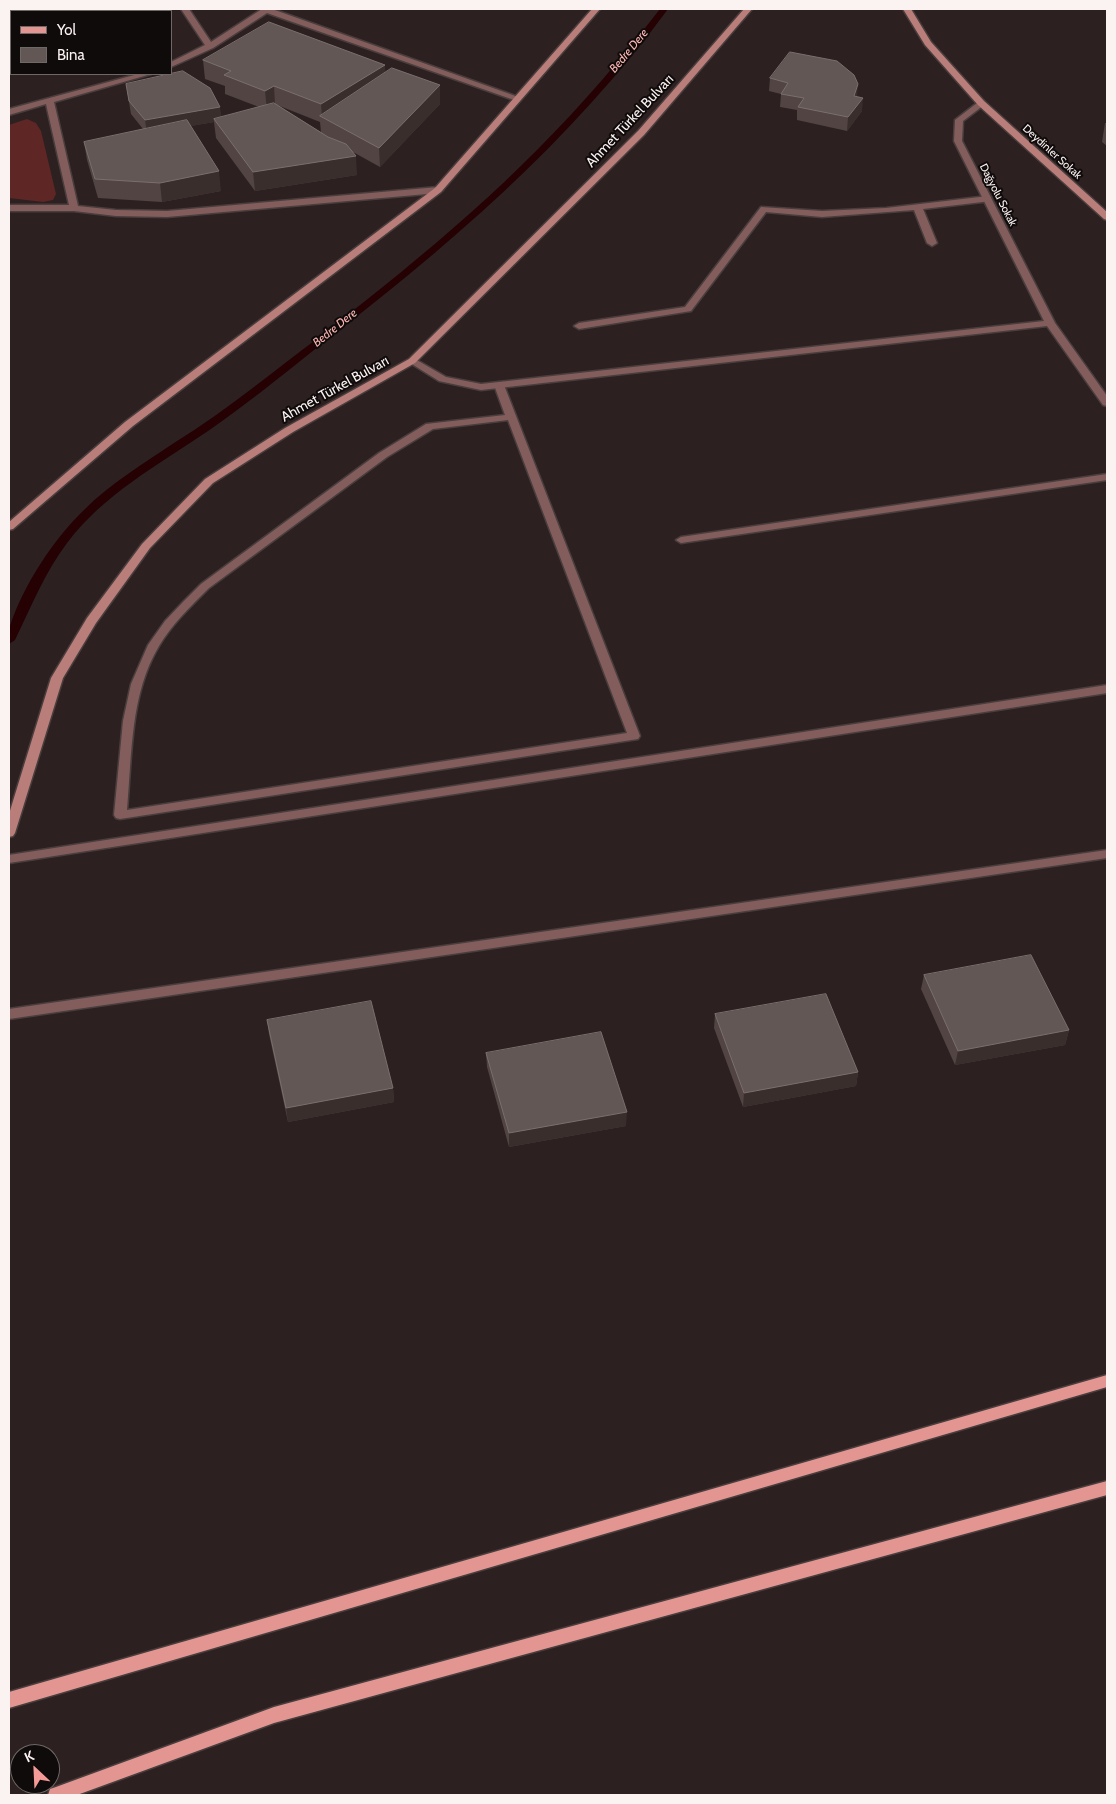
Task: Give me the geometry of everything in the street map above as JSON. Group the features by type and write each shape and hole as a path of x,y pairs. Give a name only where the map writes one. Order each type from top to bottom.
{"main road":[{"path":"9,527 129,424 438,190 596,9"},
{"name":"Ahmet Türkel Bulvarı","path":"9,833 57,678 91,621 146,546 209,481 289,430 412,361 641,133 748,9"},
{"path":"907,9 928,43 981,103"},
{"name":"Deydinler Sokak","path":"981,103 1107,217"},
{"path":"9,1700 1107,1381"},
{"path":"56,1795 274,1715 1107,1488"}],"street":[{"path":"185,9 210,46"},
{"path":"172,65 210,46 267,10 517,98"},
{"path":"9,112 144,75"},
{"path":"50,102 74,208"},
{"name":"Dağyolu Sokak","path":"981,103 959,120 958,141 1050,323 1107,403"},
{"path":"9,208 74,208 167,214 438,190"},
{"path":"578,326 688,309 764,209 822,214 886,211 988,199"},
{"path":"917,207 932,243"},
{"path":"412,361 443,380 481,387 1050,323"},
{"path":"499,385 634,736 120,814 133,696 143,666 159,638 179,611 212,580 383,455 430,426 511,417"},
{"path":"681,540 1107,478"},
{"path":"9,859 1107,689"},
{"path":"9,1014 1107,854"}],"shaded area":[{"path":"27,119 36,123 41,131 56,194 53,200 43,202 9,198 9,125"}],"building":[{"path":"269,22 385,65 321,104 274,86 265,91 224,75 231,71 203,60"},
{"path":"790,52 837,61 854,75 858,84 854,96 863,98 848,117 798,107 804,98 781,94 788,83 770,78"},
{"path":"392,68 440,85 379,148 320,116"},
{"path":"183,71 210,88 220,107 145,120 129,101 126,84"},
{"path":"274,103 328,137 346,144 356,156 253,172 214,119"},
{"path":"187,120 219,171 160,183 95,179 84,142"},
{"path":"1031,955 1069,1030 958,1051 924,975"},
{"path":"826,994 858,1072 744,1093 715,1014"},
{"path":"371,1001 393,1088 286,1108 267,1020"},
{"path":"601,1032 627,1112 509,1133 486,1053"}],"waterway":[{"name":"Bedre Dere","path":"9,640 34,588 55,551 89,511 132,477 260,388 467,221 524,169 579,112 664,9"}]}
